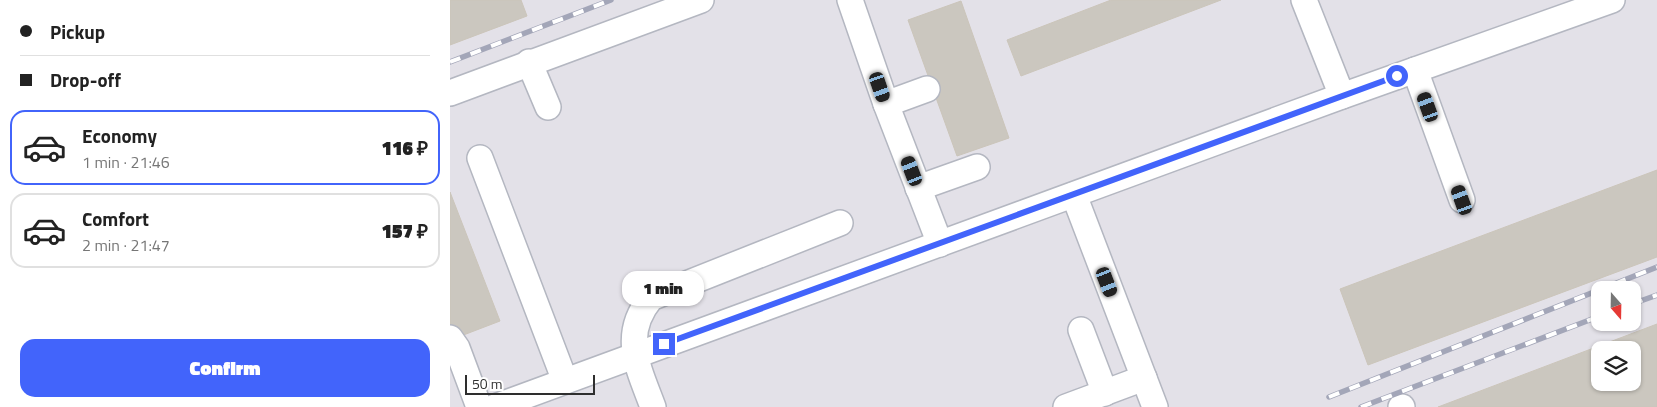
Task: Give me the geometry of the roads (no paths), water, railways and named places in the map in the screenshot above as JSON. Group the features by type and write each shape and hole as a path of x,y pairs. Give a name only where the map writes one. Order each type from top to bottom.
{"lane":[{"path":"450,93 529,62 701,0"},
{"path":"850,0 886,104 940,244"},
{"path":"495,407 1342,96 1612,0"},
{"path":"1307,1 1342,96"},
{"path":"529,62 548,107"},
{"path":"1414,70 1462,200"},
{"path":"886,104 927,89"},
{"path":"480,158 565,381"},
{"path":"918,188 977,167"},
{"path":"1074,196 1155,407"},
{"path":"653,407 634,356 637,327 643,307 651,298 840,223"},
{"path":"1081,330 1105,393"},
{"path":"450,338 457,348 479,407"},
{"path":"1066,407 1144,378"}],"railway":[{"path":"450,62 611,0"},
{"path":"1329,397 1657,267"},
{"path":"1641,301 1657,295"},
{"path":"1361,407 1591,319"}]}
